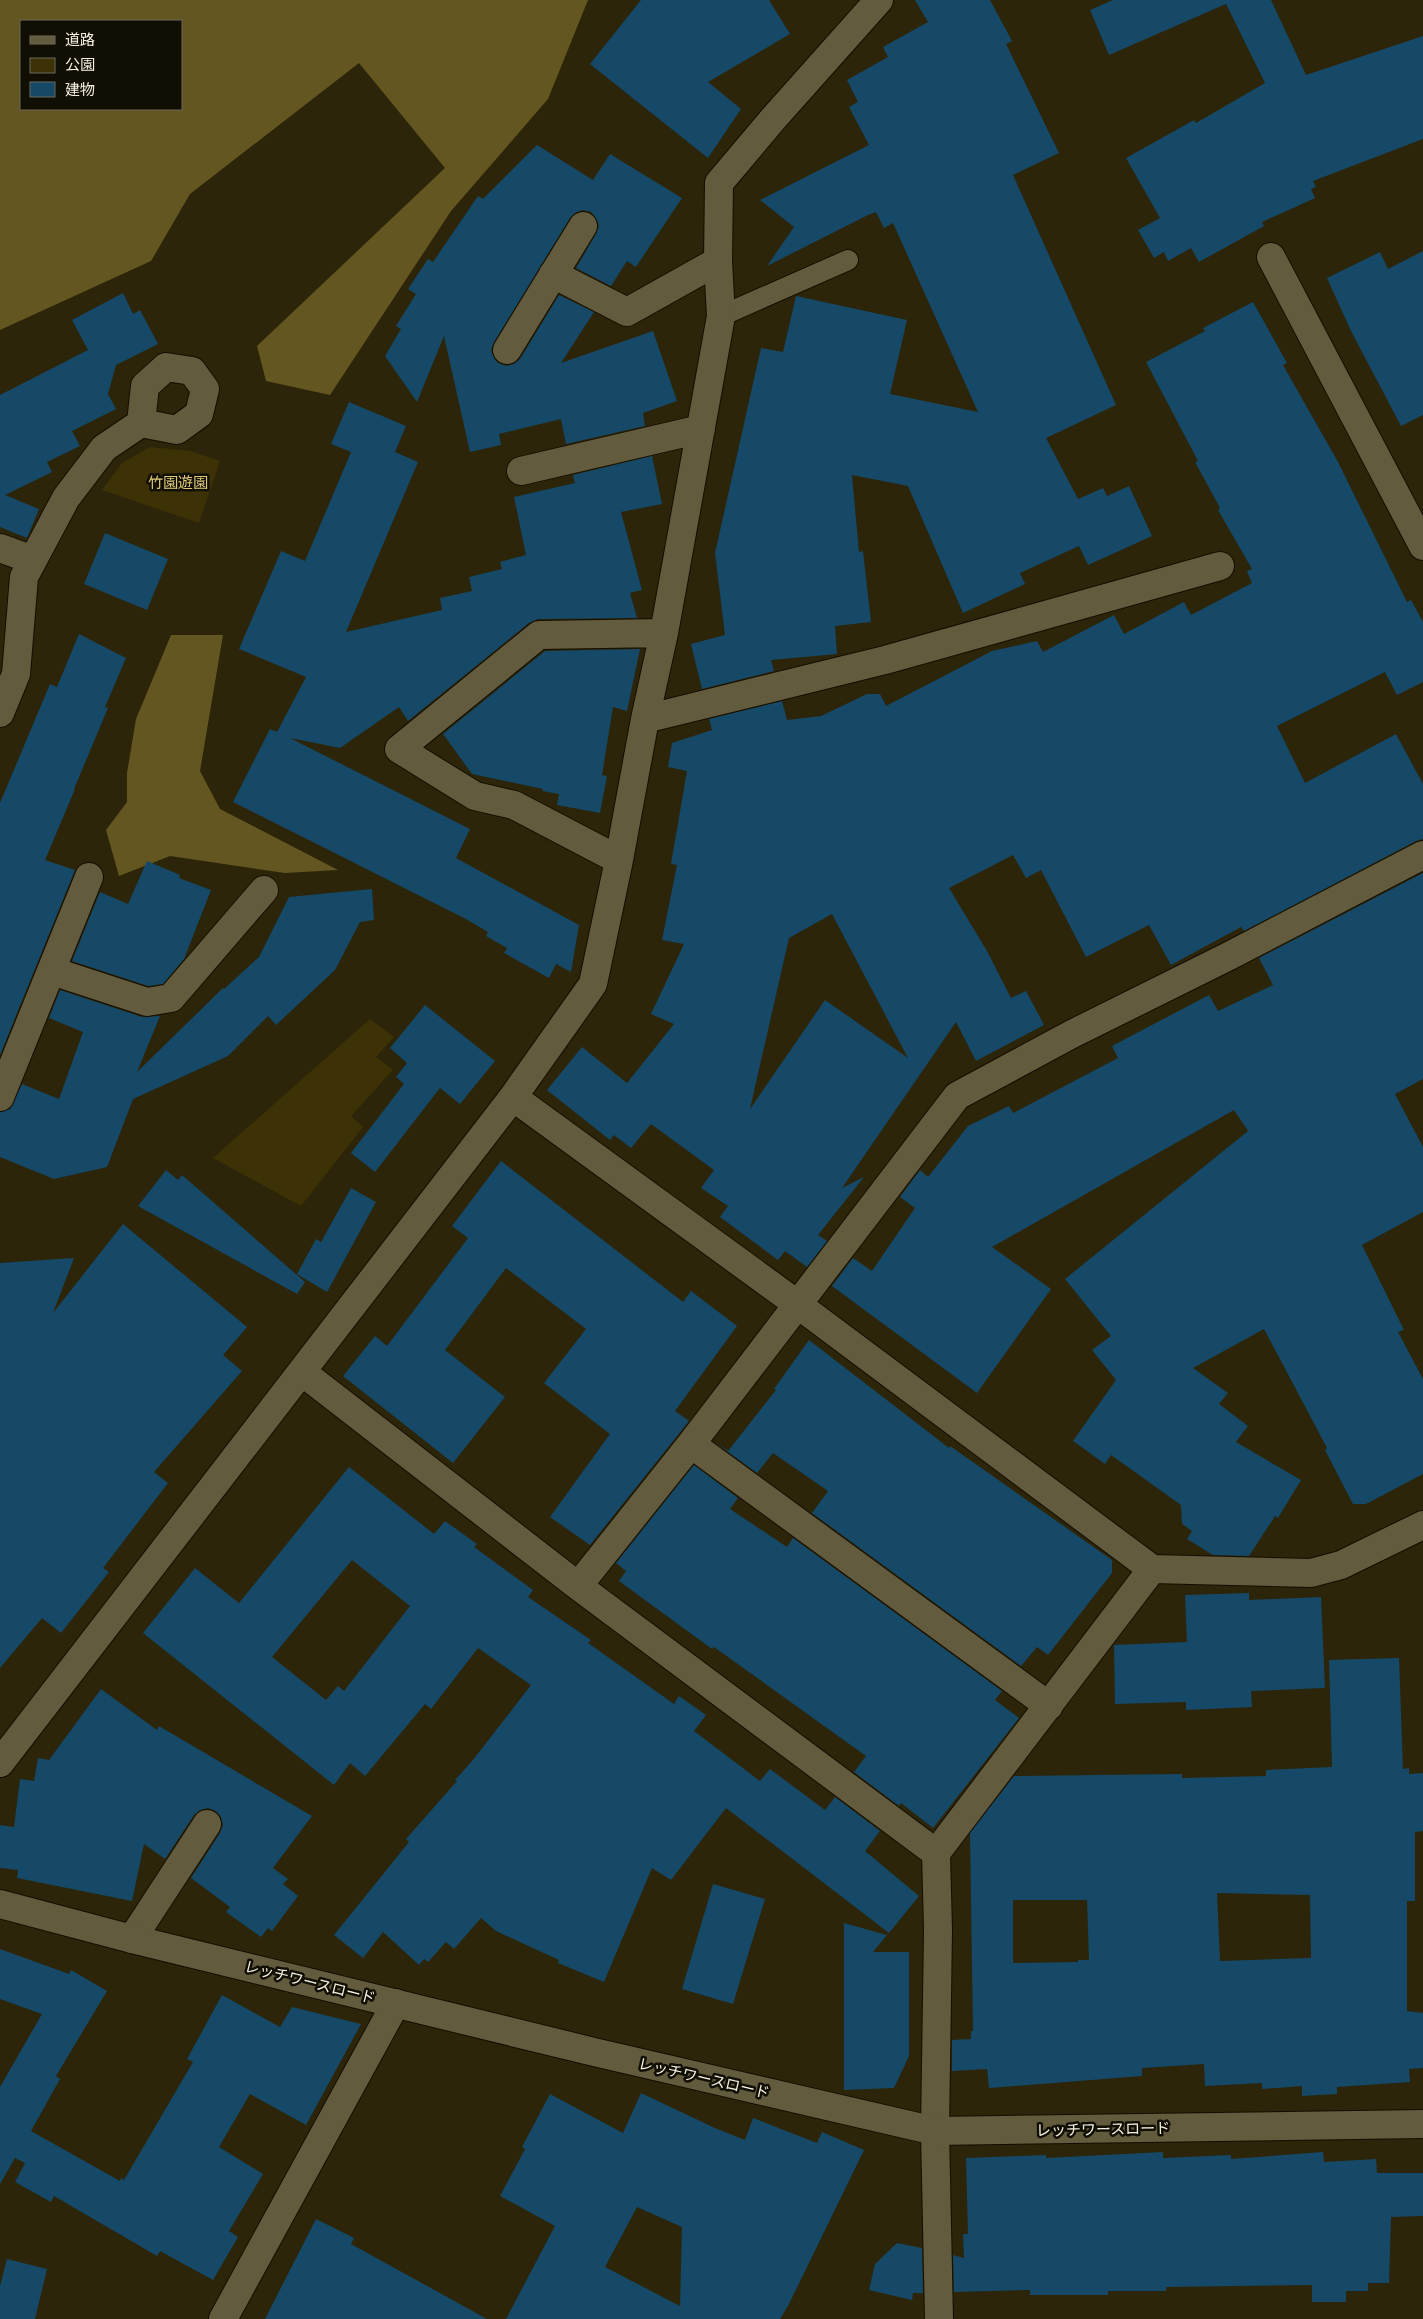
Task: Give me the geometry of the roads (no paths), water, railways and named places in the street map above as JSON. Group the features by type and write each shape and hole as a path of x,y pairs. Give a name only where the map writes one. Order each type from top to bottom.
{"street":[{"path":"0,1764 513,1097 593,984 619,860 645,719 664,633 721,316 718,261 718,183 879,0"},
{"path":"507,350 583,226"},
{"path":"1271,257 1423,546"},
{"path":"554,274 627,312 718,261"},
{"path":"0,713 16,674 24,577 66,498 104,448 141,423"},
{"path":"521,471 701,429"},
{"path":"0,548 33,560"},
{"path":"645,719 885,660 1220,566"},
{"path":"619,860 514,805 475,796 399,749 539,636 664,633"},
{"path":"578,1586 692,1444 957,1096 1072,1034 1229,956 1423,855"},
{"path":"0,1097 89,878"},
{"path":"52,971 147,1002 171,998 264,890"},
{"path":"513,1097 798,1304 1152,1569 1311,1573 1341,1565 1423,1524"},
{"path":"302,1372 578,1586 936,1853"},
{"path":"692,1444 1049,1706"},
{"path":"939,2319 934,2131 938,1930 936,1853 1152,1569"},
{"path":"132,1939 208,1824"},
{"name":"レッチワースロード","path":"0,1904 132,1939 594,2052 934,2131 1423,2124"},
{"path":"223,2319 396,2003"}],"lane":[{"path":"721,316 848,260"}],"park label":[{"name":"竹園遊園","path":"178,482"}]}
